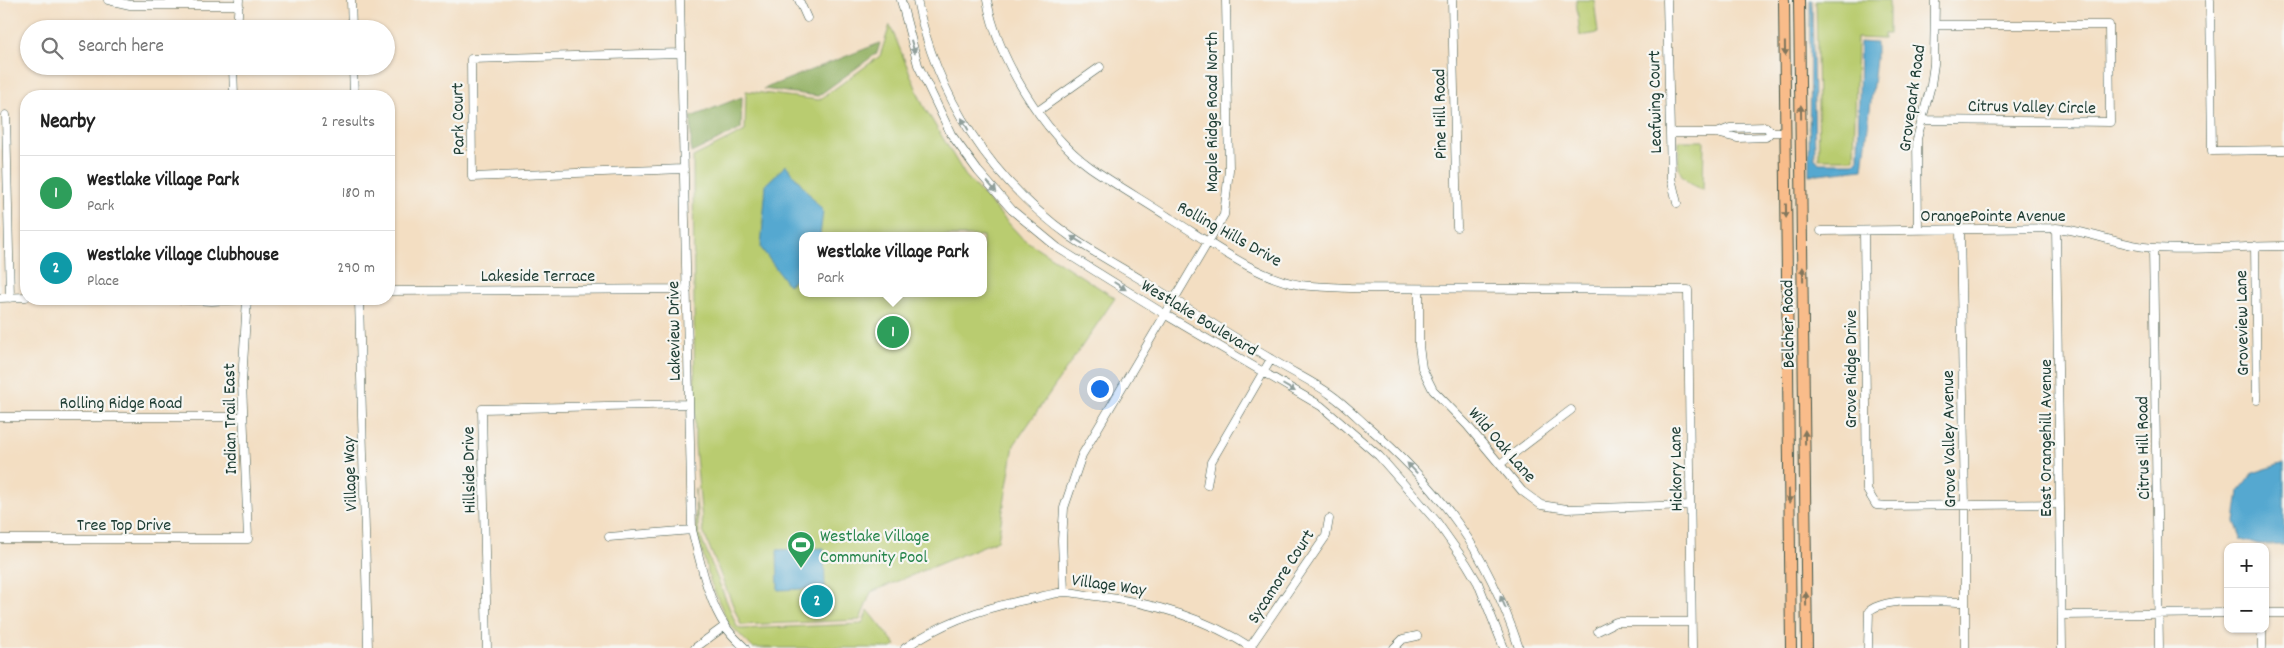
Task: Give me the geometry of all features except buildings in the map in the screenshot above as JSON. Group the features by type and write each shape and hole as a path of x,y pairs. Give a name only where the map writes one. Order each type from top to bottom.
{"main road":[{"name":"Belcher Road","path":"1784,0 1791,648"},
{"name":"Belcher Road","path":"1799,0 1807,648"},
{"path":"1786,132 1801,131"}],"street":[{"path":"108,0 130,5 239,3 238,20"},
{"path":"351,0 352,20"},
{"name":"Lakeview Drive","path":"680,0 692,530 707,585 725,626 744,648"},
{"path":"799,0 807,18"},
{"name":"Westlake Boulevard","path":"901,0 918,65 951,134 978,171 1012,210 1058,248 1166,315 1321,406 1379,456 1437,522 1478,583 1504,648"},
{"name":"Westlake Boulevard","path":"917,0 932,58 967,129 991,162 1021,195 1070,236 1330,394 1385,440 1451,511 1494,582 1504,605 1518,648"},
{"name":"Rolling Hills Drive","path":"987,0 997,38 1009,64 1038,111 1066,144 1089,166 1210,242 1264,273 1300,285 1350,288 1688,290"},
{"name":"Maple Ridge Road North","path":"1064,592 1062,540 1064,508 1072,479 1082,456 1103,418 1210,242 1224,215 1229,170 1226,0"},
{"name":"Pine Hill Road","path":"1452,0 1457,227"},
{"name":"Leafwing Court","path":"1667,0 1671,178 1677,203"},
{"name":"Grovepark Road","path":"1918,230 1917,139 1923,120 1934,64 1935,0"},
{"path":"2210,0 2212,151 2284,150"},
{"name":"Citrus Valley Circle","path":"1923,120 2110,122 2109,25 1935,25"},
{"name":"Park Court","path":"680,53 470,59 472,177 684,170"},
{"path":"1038,111 1100,67"},
{"path":"233,75 234,90"},
{"path":"353,75 354,90"},
{"path":"6,115 10,298"},
{"path":"1717,133 1724,129 1766,127 1771,132 1786,132"},
{"path":"1738,128 1738,138"},
{"path":"1670,133 1717,133 1738,138 1766,137 1771,132"},
{"name":"OrangePointe Avenue","path":"1821,231 2056,228 2076,230 2153,248 2284,246"},
{"name":"East Orangehill Avenue","path":"2056,228 2062,648"},
{"name":"Grove Valley Avenue","path":"1960,230 1965,505 1965,648"},
{"name":"Grove Ridge Drive","path":"1864,231 1867,490 1876,505 1965,505"},
{"name":"Groveview Lane","path":"2255,246 2257,400"},
{"name":"Citrus Hill Road","path":"2153,248 2159,648"},
{"name":"Lakeside Terrace","path":"395,290 687,289"},
{"name":"Wild Oak Lane","path":"1418,289 1419,346 1422,368 1433,390 1522,491 1540,505 1567,509 1690,505"},
{"name":"Hickory Lane","path":"1688,290 1692,648"},
{"path":"0,298 20,297"},
{"name":"Indian Trail East","path":"246,305 242,417 248,539"},
{"name":"Village Way","path":"359,305 368,648"},
{"path":"1207,485 1211,462 1271,359"},
{"name":"Hillside Drive","path":"487,648 482,409 689,404"},
{"path":"1500,464 1571,410"},
{"name":"Rolling Ridge Road","path":"0,417 242,417"},
{"path":"1965,505 2060,504"},
{"name":"Sycamore Court","path":"1251,648 1326,536 1329,519"},
{"path":"608,537 692,530"},
{"name":"Tree Top Drive","path":"0,539 248,539"},
{"name":"Village Way","path":"905,648 945,625 978,612 1004,603 1064,592 1140,602 1168,609 1214,628 1251,648"},
{"path":"1868,648 1869,611 1876,606 1895,602 1964,602"},
{"path":"2269,613 2284,613"},
{"path":"2062,615 2224,614"},
{"path":"1598,631 1616,622 1691,622"},
{"path":"695,648 725,626"},
{"path":"2262,633 2262,648"},
{"path":"1394,648 1403,639 1417,636"}],"green space":[{"path":"1576,0 1594,0 1598,33 1580,36"},
{"path":"1816,0 1889,0 1889,34 1884,34 1884,39 1857,38 1854,159 1819,159"},
{"path":"890,25 923,105 965,175 1022,238 1115,298 1014,445 998,540 871,592 860,620 741,625 703,531 695,445 693,157 745,131 746,91 819,100 880,56"},
{"path":"880,43 877,53 818,96 763,89"},
{"path":"742,97 741,129 691,153 691,117"},
{"path":"1679,141 1704,141 1703,190 1687,181 1680,172 1678,159"},
{"path":"695,489 699,533 737,627 741,629 860,624 863,622 868,610 896,645 892,648 753,648 728,623 711,583 696,530"}],"water":[{"path":"1810,0 1812,0 1815,158 1819,163 1854,163 1858,159 1860,42 1876,43 1876,59 1863,169 1809,175"},
{"path":"786,165 823,211 820,232 799,232 799,277 788,285 761,248 766,184"},
{"path":"2284,463 2284,545 2252,543 2242,540 2235,522 2239,491 2253,473"},
{"name":"Westlake Village Community Pool","path":"824,548 825,588 778,590 777,550"}],"place":[{"name":"Westlake Village Park","path":"893,332"},
{"name":"Westlake Village Community Pool","path":"801,569"},
{"name":"Westlake Village Clubhouse","path":"817,601"}]}
